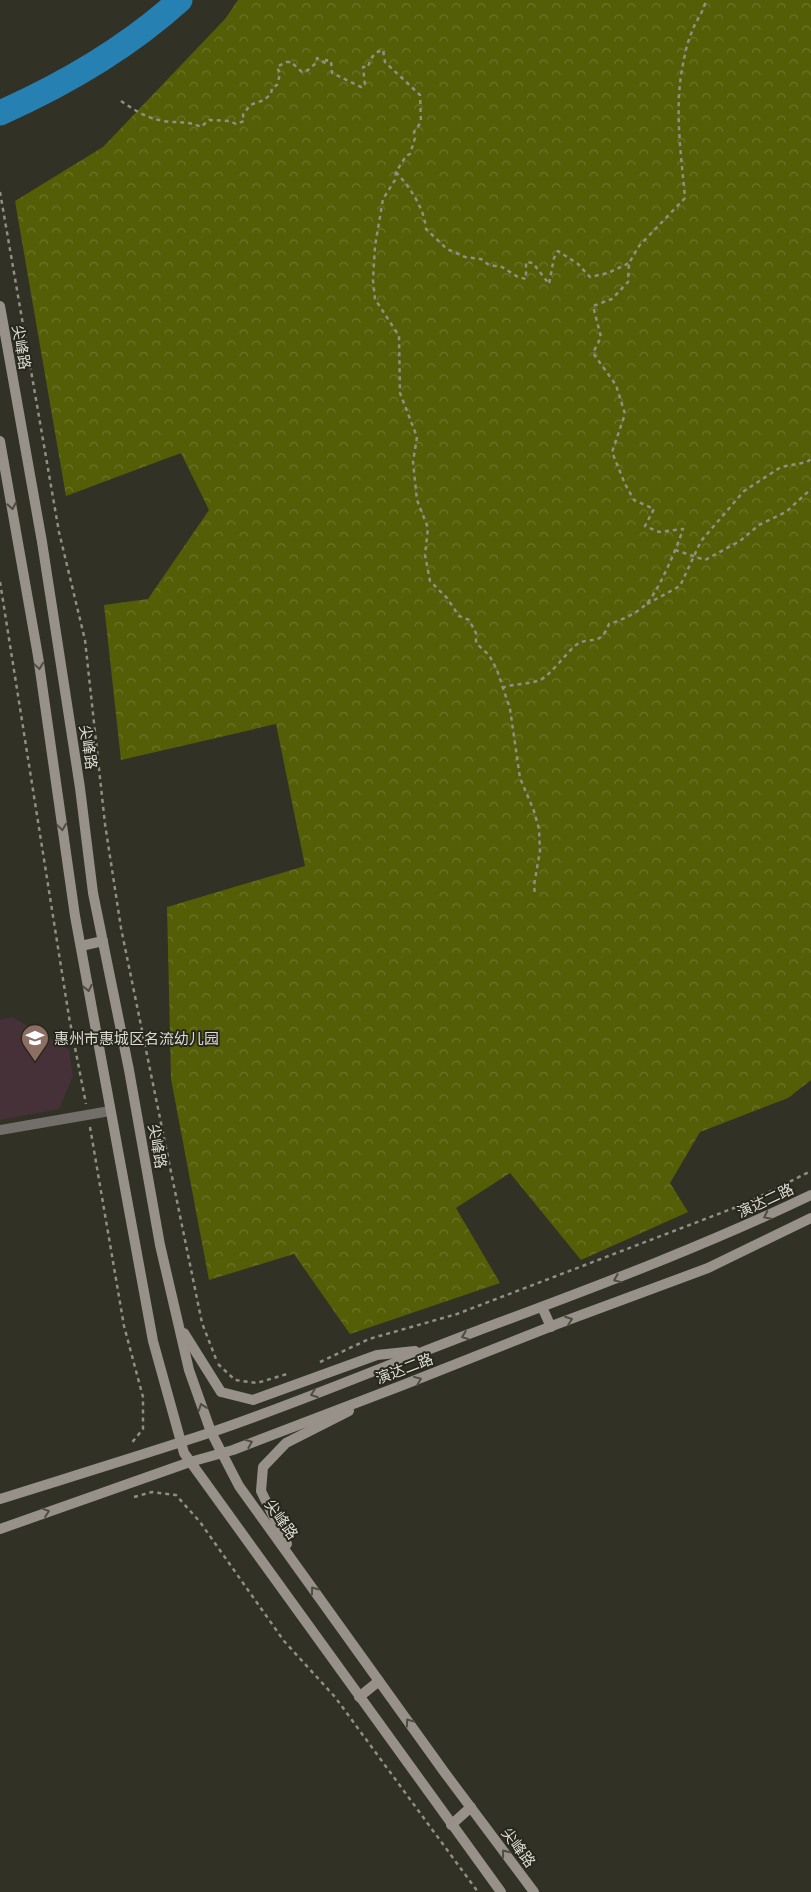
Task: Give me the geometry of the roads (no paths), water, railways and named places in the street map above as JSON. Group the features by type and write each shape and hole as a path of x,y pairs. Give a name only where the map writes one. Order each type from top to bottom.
{"main road":[{"name":"尖峰路","path":"0,306 42,542 80,788 93,894 129,1070 160,1245 189,1370 211,1432 239,1486 471,1808 534,1892"},
{"path":"0,441 38,656 81,946 110,1112 153,1341 184,1453 501,1892"},
{"path":"81,946 103,941"},
{"path":"806,1197 811,1217"},
{"name":"演达二路","path":"0,1499 211,1432 594,1288 759,1220 806,1197"},
{"name":"演达二路","path":"0,1529 190,1462 222,1453 708,1268 811,1217"},
{"path":"542,1307 551,1327"},
{"path":"177,1320 194,1352 221,1392 253,1400 376,1356 431,1349"},
{"path":"301,1572 261,1491 263,1467 286,1443 393,1389"},
{"path":"359,1697 379,1681"},
{"path":"451,1825 471,1808"}],"street":[{"path":"0,1130 110,1112"}],"waterway":[{"path":"0,113 48,90 94,64 139,34 180,0"}],"place":[{"name":"惠州市惠城区名流幼儿园","path":"35,1062"}]}
